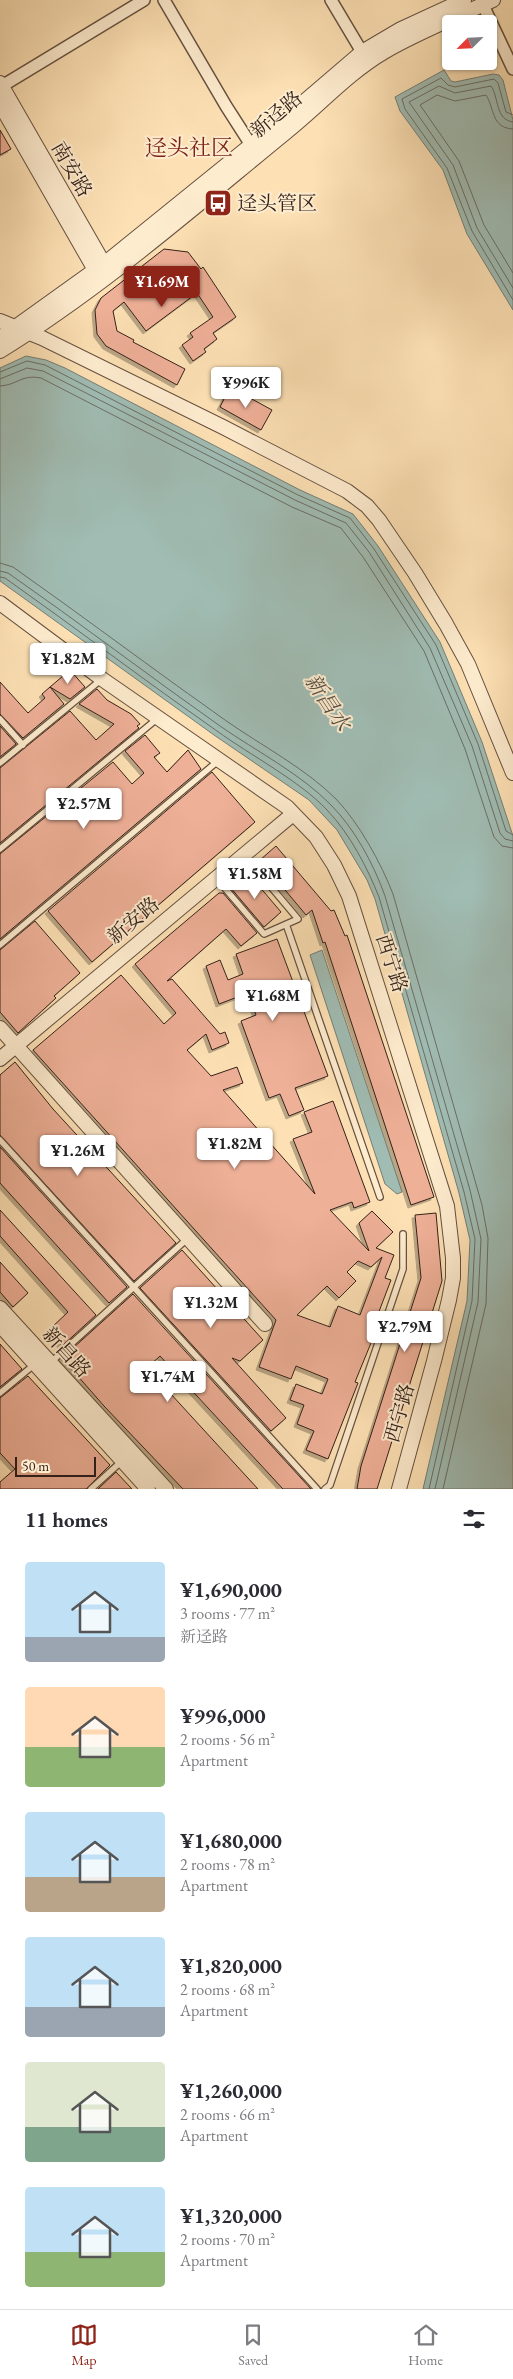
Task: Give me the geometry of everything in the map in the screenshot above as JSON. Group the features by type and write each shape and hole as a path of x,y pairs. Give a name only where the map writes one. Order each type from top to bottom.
{"street":[{"path":"1,84 144,0"},
{"path":"164,0 251,145"},
{"path":"331,0 362,52"},
{"name":"新迳路","path":"0,351 29,333 362,52 401,29 464,0"},
{"path":"488,2 513,69"},
{"name":"新迳路","path":"0,338 102,272 300,122 369,62 392,48 488,2"},
{"name":"南安路","path":"1,84 102,272"},
{"name":"南安路","path":"0,104 102,272"},
{"path":"0,321 29,333 348,490 378,520 415,573 446,624 468,664 513,773"},
{"name":"西宁路","path":"0,603 102,679 293,814 316,837 349,896 397,1043 451,1223 453,1278 449,1300 399,1489"},
{"name":"新安路","path":"0,1059 293,814"},
{"path":"0,1028 265,1324"},
{"name":"新昌路","path":"0,1308 166,1489"},
{"name":"新昌路","path":"0,1325 148,1489"}],"lane":[{"path":"0,764 102,679"},
{"path":"0,849 158,718"},
{"path":"0,719 23,745"},
{"path":"0,945 219,760"},
{"path":"216,877 264,934 298,919 244,855"},
{"path":"286,924 380,1198"},
{"path":"0,1140 317,1489"},
{"path":"325,1489 330,1485 402,1269 404,1234"},
{"path":"50,1363 188,1238"},
{"path":"0,1393 35,1364"},
{"path":"91,1489 122,1461"}],"water":[{"path":"444,70 451,81 455,82 493,74 499,75 503,80 513,120 513,310 467,234 443,170 400,111 395,97"},
{"name":"新昌水","path":"26,356 46,360 65,368 300,490 353,514 378,546 440,642 482,742 513,836 513,1489 423,1489 467,1301 470,1240 459,1193 375,899 367,880 337,830 309,800 214,735 0,581 0,368"},
{"path":"322,950 402,1192 397,1194 385,1184 310,955"}],"building":[{"path":"0,130 11,149 0,155"},
{"path":"164,249 188,252 201,269 203,267 236,317 213,333 217,339 204,349 206,352 193,361 182,345 193,337 190,333 213,317 197,293 146,331 124,302 113,311 117,331 134,340 133,342 185,369 177,385 106,346 97,334 95,310 101,298"},
{"path":"230,387 272,410 261,430 220,407"},
{"path":"70,670 85,687 70,699 50,687"},
{"path":"0,682 28,713 45,698 42,694 50,687 64,704 23,738 0,714"},
{"path":"97,689 107,700 131,714 140,724 137,726 139,728 0,843 0,768 70,711 96,740 114,724 79,704"},
{"path":"0,726 16,744 0,757"},
{"path":"145,735 160,753 154,757 167,772 188,750 201,769 0,939 0,854 113,762 132,784 144,773 125,751"},
{"path":"212,772 255,822 92,962 48,911"},
{"path":"276,846 331,911 334,910 345,936 347,935 434,1197 411,1205 325,942 323,943 312,910 306,915 260,860"},
{"path":"247,872 281,912 264,927 230,887"},
{"path":"219,893 223,893 257,933 241,946 226,929 167,981 172,979 220,1034 225,1032 229,1043 212,1050 206,1034 187,1050 211,1076 237,1067 243,1083 223,1090 315,1194 293,1139 312,1132 304,1112 333,1101 370,1202 354,1208 352,1202 330,1210 369,1251 359,1223 372,1211 393,1232 376,1248 394,1255 385,1278 391,1280 375,1322 377,1322 371,1343 355,1382 358,1383 328,1459 306,1450 314,1431 297,1424 304,1405 290,1400 296,1384 322,1394 328,1379 296,1366 291,1379 259,1367 276,1320 33,1050 121,975 164,1024 176,1013 135,964","holes":["382,1257 360,1315 338,1306 330,1327 297,1315 327,1286 339,1298 356,1281 347,1272 358,1261 371,1267"]},
{"path":"35,921 80,973 54,996 56,998 18,1033 0,1012 0,950"},
{"path":"277,939 328,1076 295,1088 304,1110 289,1116 280,1094 269,1098 241,1021 256,1015 248,993 219,1004 206,966 220,960 228,980 243,974 236,954"},
{"path":"15,1062 53,1109 176,1243 134,1281 0,1135 0,1075"},
{"path":"0,1147 127,1287 109,1303 0,1183"},
{"path":"0,1210 96,1315 62,1346 49,1330 68,1312 0,1236"},
{"path":"436,1213 442,1281 377,1489 357,1489 361,1466 421,1278 415,1215"},
{"path":"182,1250 263,1340 240,1361 232,1358 286,1418 271,1431 140,1288"},
{"path":"0,1262 28,1293 13,1307 0,1292"},
{"path":"133,1294 311,1489 283,1489 160,1356 147,1368 258,1489 183,1489 104,1406 62,1358"},
{"path":"0,1344 22,1369 0,1387"},
{"path":"28,1376 110,1465 86,1489 0,1489 0,1482 15,1469 0,1453 0,1398"},
{"path":"116,1472 132,1489 98,1489"}],"place":[{"name":"迳头管区","path":"218,203"}],"district":[{"name":"迳头社区","path":"189,147"}]}
